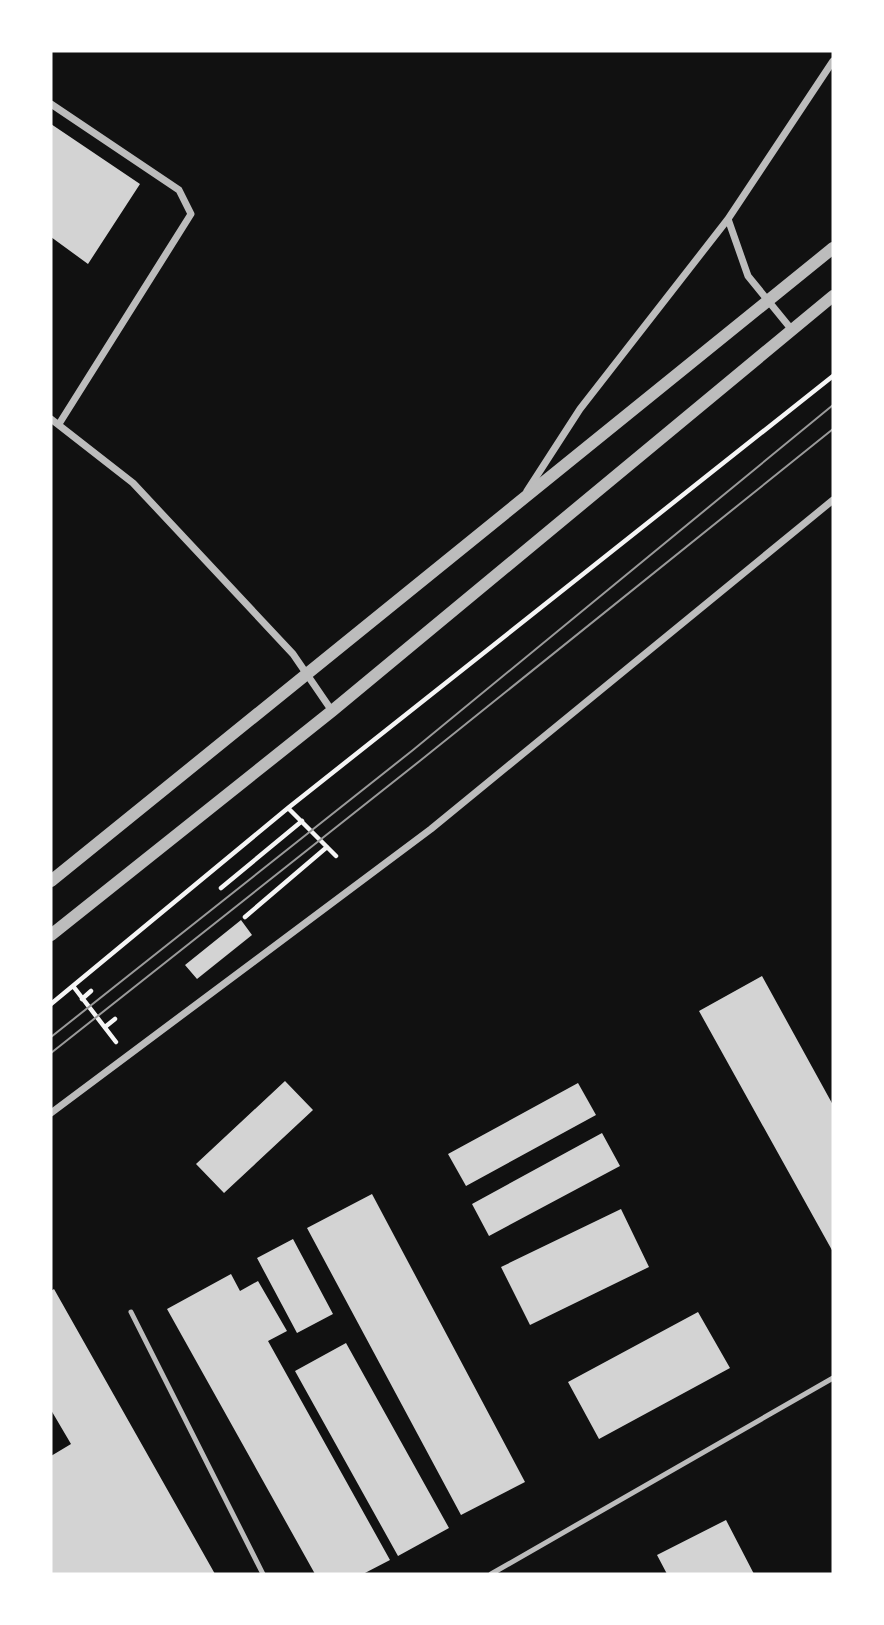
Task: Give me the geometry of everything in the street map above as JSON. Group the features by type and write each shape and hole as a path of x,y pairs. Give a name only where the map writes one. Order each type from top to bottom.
{"street":[{"path":"520,500 580,409 728,219 833,61"},
{"path":"51,104 179,190 191,214 59,424"},
{"path":"728,219 748,275 792,331"},
{"path":"51,881 833,248"},
{"path":"51,935 332,711 833,296"},
{"path":"51,419 133,483 293,654 332,711"},
{"path":"51,1113 431,829 833,500"}],"lane":[{"path":"131,1312 263,1574"},
{"path":"491,1574 833,1378"}],"path":[{"path":"51,1004 288,808 833,376"},
{"path":"288,808 336,856"},
{"path":"221,888 302,821"},
{"path":"245,917 327,847"},
{"path":"73,986 128,1055"},
{"path":"82,999 91,990"},
{"path":"105,1027 116,1019"}],"building":[{"path":"51,124 140,184 88,264 51,237"},
{"path":"241,920 252,935 197,979 185,965"},
{"path":"762,976 833,1105 833,1252 699,1011"},
{"path":"285,1081 313,1110 224,1193 196,1164"},
{"path":"578,1083 596,1115 466,1186 448,1154"},
{"path":"602,1133 620,1166 489,1236 472,1204"},
{"path":"372,1194 525,1482 461,1515 307,1228"},
{"path":"621,1209 649,1267 530,1325 501,1267"},
{"path":"293,1239 333,1314 297,1333 257,1258"},
{"path":"231,1274 240,1291 258,1281 287,1331 268,1341 390,1560 363,1574 315,1574 167,1309"},
{"path":"54,1289 215,1574 51,1574 51,1456 71,1444 51,1410 51,1291"},
{"path":"698,1312 730,1368 599,1439 568,1382"},
{"path":"346,1343 449,1528 398,1556 295,1371"},
{"path":"726,1520 754,1574 667,1574 657,1555"}],"tram line":[{"path":"51,1037 413,750 833,405"},
{"path":"51,1053 833,429"}]}
